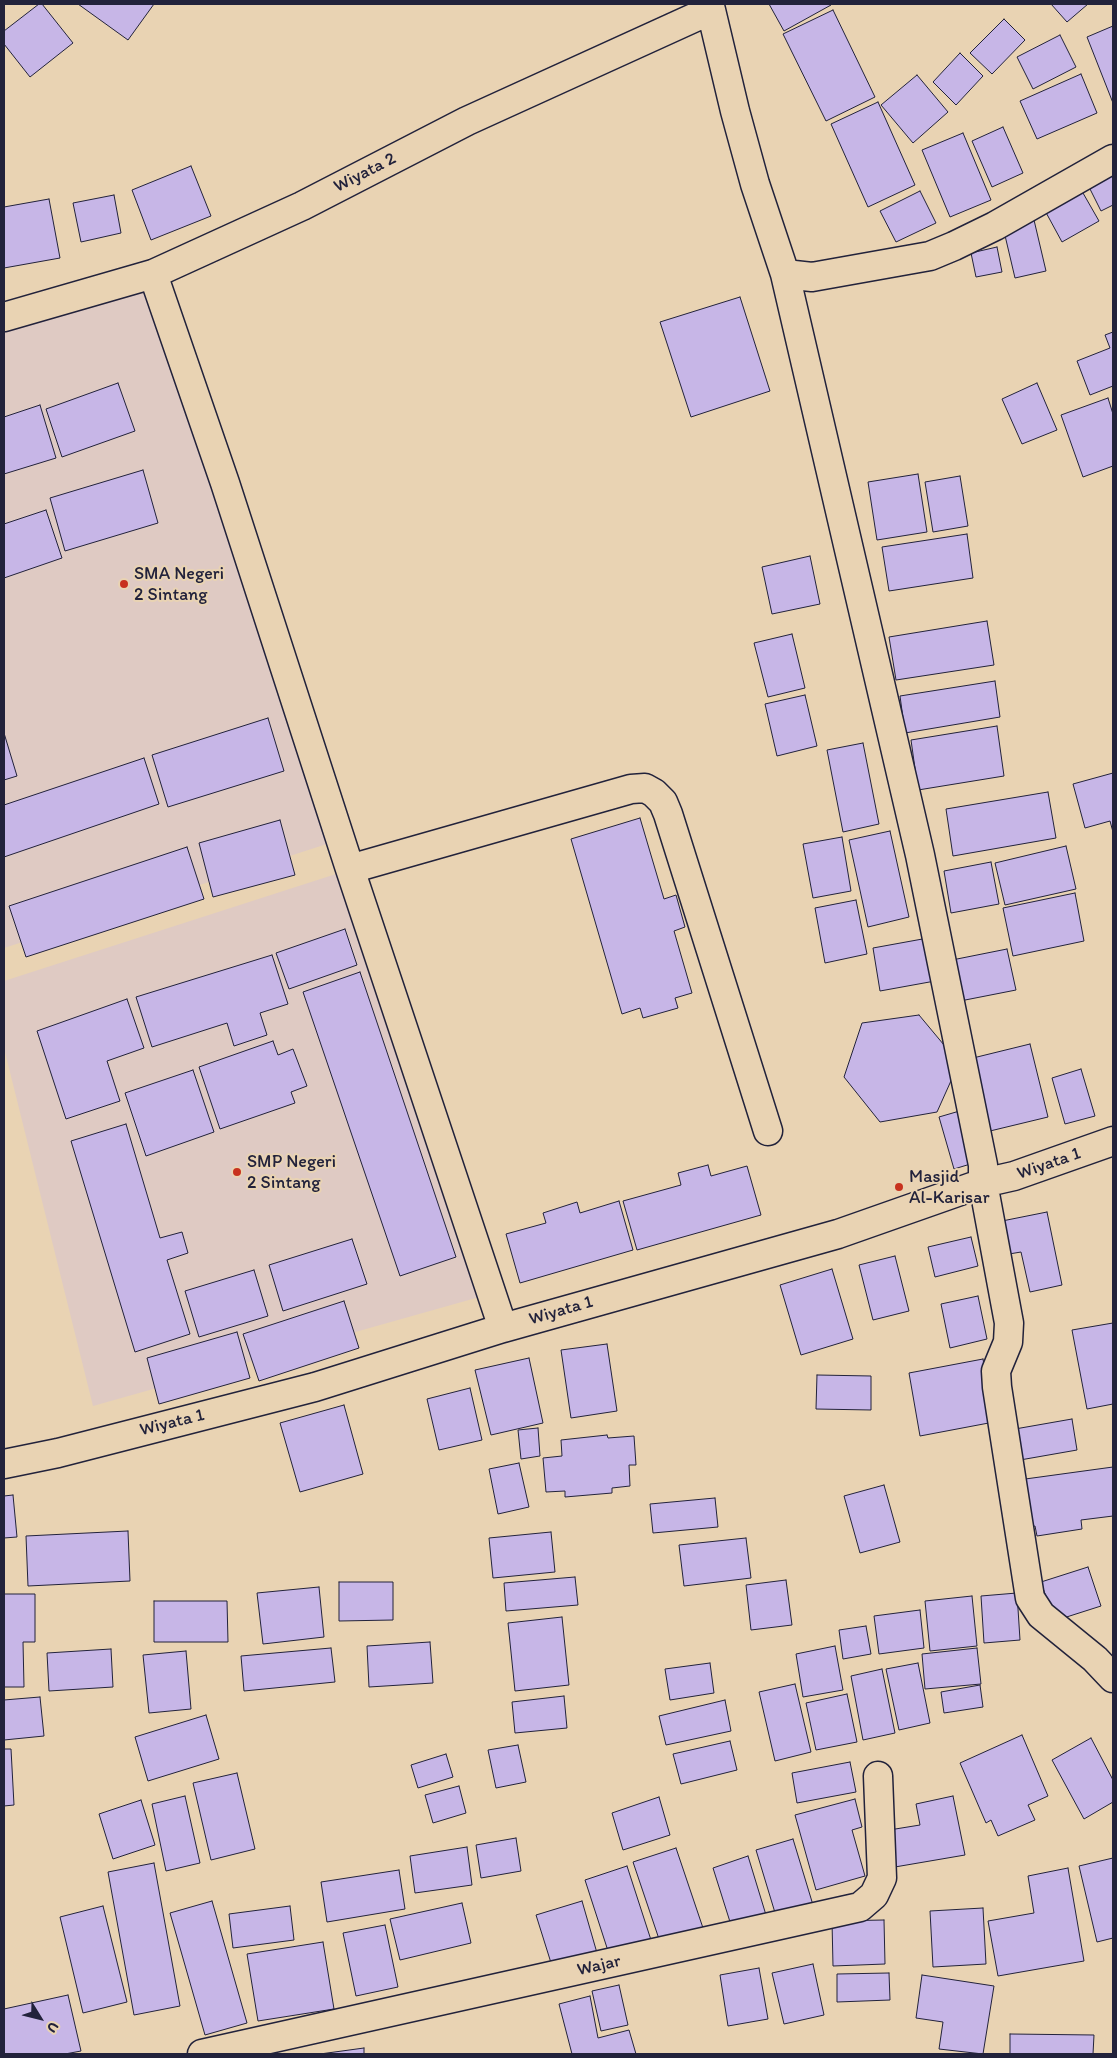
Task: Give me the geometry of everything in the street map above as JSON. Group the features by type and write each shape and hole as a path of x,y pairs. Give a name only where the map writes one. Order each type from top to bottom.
{"street":[{"name":"Wiyata 2","path":"4,317 154,274 302,206 467,121 710,7"},
{"path":"710,7 755,184 785,274 920,855 983,1165 983,1183 1009,1323 1008,1342 996,1371 997,1387 1030,1598 1041,1615 1095,1659 1113,1678"},
{"path":"785,274 812,277 930,256 995,226 1113,159"},
{"path":"154,274 503,1328"},
{"path":"350,869 631,789 645,788 654,793 662,802 668,814 768,1131"},
{"name":"Wiyata 1","path":"4,1464 315,1387 503,1328 838,1234 983,1183 1014,1176 1113,1141"},
{"name":"Wajar","path":"202,2054 860,1907 874,1895 882,1878 878,1776"}],"shaded area":[{"name":"SMA Negeri 2 Sintang","path":"147,286 330,843 4,948 4,326"},
{"name":"SMP Negeri 2 Sintang","path":"336,874 483,1296 93,1406 4,1048 4,981"}],"building":[{"path":"39,4 42,4 73,43 30,77 4,44 4,31"},
{"path":"78,4 154,4 128,40"},
{"path":"769,4 830,4 831,5 784,31"},
{"path":"1051,4 1088,4 1067,22"},
{"path":"833,10 875,97 826,121 783,34"},
{"path":"1004,19 1025,40 992,74 970,53"},
{"path":"1113,26 1113,103 1087,37"},
{"path":"1060,35 1076,67 1033,89 1017,57"},
{"path":"960,53 983,76 956,105 933,82"},
{"path":"1081,74 1097,113 1037,139 1020,101"},
{"path":"917,75 948,112 913,143 881,105"},
{"path":"878,102 915,185 868,207 831,124"},
{"path":"1003,127 1023,173 992,187 972,141"},
{"path":"963,133 991,200 950,217 922,150"},
{"path":"191,166 211,216 151,240 132,190"},
{"path":"1113,168 1113,205 1101,211 1086,181"},
{"path":"1079,186 1099,221 1062,242 1043,207"},
{"path":"920,191 936,223 896,242 880,211"},
{"path":"114,195 121,233 81,242 73,203"},
{"path":"49,199 60,258 4,268 4,207"},
{"path":"1034,220 1046,271 1015,278 1003,227"},
{"path":"997,247 1002,272 976,277 971,253"},
{"path":"740,297 770,391 691,417 660,322"},
{"path":"1113,332 1113,386 1090,395 1077,361 1110,348 1105,335"},
{"path":"118,383 135,431 62,457 46,409"},
{"path":"1037,383 1057,430 1022,444 1002,399"},
{"path":"1108,398 1113,414 1113,466 1083,477 1061,415"},
{"path":"40,405 56,458 4,474 4,417"},
{"path":"143,470 158,523 65,551 50,498"},
{"path":"918,474 927,532 877,540 868,482"},
{"path":"960,476 968,526 933,532 925,482"},
{"path":"46,510 62,558 4,578 4,524"},
{"path":"967,534 973,578 889,591 882,547"},
{"path":"810,556 820,604 772,614 762,567"},
{"path":"987,621 994,665 896,680 889,637"},
{"path":"792,634 805,688 768,697 754,643"},
{"path":"995,681 1000,717 905,733 900,696"},
{"path":"805,695 817,746 777,756 765,704"},
{"path":"268,718 284,771 168,807 152,755"},
{"path":"997,726 1004,776 918,790 911,740"},
{"path":"4,733 17,776 4,780"},
{"path":"863,743 879,824 843,832 827,750"},
{"path":"144,758 159,804 4,857 4,805"},
{"path":"1113,773 1113,832 1110,821 1085,828 1073,784"},
{"path":"1048,792 1056,838 953,856 946,809"},
{"path":"640,818 664,899 676,895 685,927 674,931 692,993 675,998 678,1008 643,1018 640,1008 622,1014 571,839"},
{"path":"280,820 295,875 213,897 199,843"},
{"path":"890,831 909,917 868,927 849,840"},
{"path":"842,837 851,891 813,898 803,844"},
{"path":"1066,846 1076,889 1005,905 995,863"},
{"path":"187,847 204,899 26,957 9,906"},
{"path":"991,862 999,904 951,913 944,871"},
{"path":"1075,893 1084,941 1013,956 1003,908"},
{"path":"856,900 867,954 825,963 815,908"},
{"path":"345,929 357,965 289,989 276,953"},
{"path":"928,938 935,981 880,991 873,948"},
{"path":"1007,949 1016,990 955,1002 947,961"},
{"path":"272,955 288,1004 260,1013 267,1035 234,1046 227,1023 152,1047 136,997"},
{"path":"360,972 456,1257 400,1276 303,992"},
{"path":"127,999 144,1048 107,1061 120,1101 66,1119 37,1031"},
{"path":"919,1015 959,1063 937,1112 880,1122 844,1077 862,1023"},
{"path":"273,1041 278,1055 293,1049 307,1086 291,1092 295,1103 220,1129 199,1067"},
{"path":"1030,1044 1048,1117 990,1131 973,1058"},
{"path":"1081,1069 1095,1116 1065,1124 1052,1078"},
{"path":"193,1070 214,1132 146,1156 125,1093"},
{"path":"963,1110 977,1162 954,1169 939,1117"},
{"path":"126,1124 160,1238 182,1232 188,1253 167,1260 190,1334 135,1352 71,1141"},
{"path":"708,1165 711,1176 747,1166 761,1215 637,1250 623,1201 681,1185 678,1173"},
{"path":"619,1201 633,1250 520,1283 506,1234 546,1223 543,1213 577,1202 580,1213"},
{"path":"1047,1212 1062,1285 1030,1292 1021,1252 1003,1255 997,1222"},
{"path":"971,1237 978,1266 935,1277 928,1247"},
{"path":"352,1239 367,1284 283,1311 269,1265"},
{"path":"895,1256 909,1311 873,1320 859,1265"},
{"path":"832,1269 853,1339 801,1355 780,1285"},
{"path":"254,1270 268,1316 199,1337 185,1291"},
{"path":"978,1296 987,1339 950,1348 941,1304"},
{"path":"344,1301 359,1348 259,1381 243,1334"},
{"path":"1113,1323 1113,1404 1087,1409 1072,1330"},
{"path":"237,1332 250,1378 159,1404 147,1358"},
{"path":"607,1344 617,1411 571,1418 561,1350"},
{"path":"529,1358 543,1423 491,1435 475,1370"},
{"path":"983,1359 994,1422 920,1436 909,1373"},
{"path":"817,1375 871,1376 871,1410 816,1409"},
{"path":"470,1388 482,1440 439,1450 427,1399"},
{"path":"344,1405 363,1474 300,1492 280,1423"},
{"path":"1072,1419 1077,1450 1020,1460 1015,1429"},
{"path":"538,1428 540,1456 521,1459 518,1430"},
{"path":"607,1435 608,1438 634,1436 636,1465 629,1465 630,1486 612,1488 612,1493 565,1497 565,1491 546,1492 543,1458 562,1456 561,1440"},
{"path":"519,1463 529,1507 498,1514 489,1469"},
{"path":"1113,1467 1113,1516 1081,1520 1082,1529 1037,1536 1035,1526 1024,1528 1018,1480"},
{"path":"884,1485 900,1542 860,1553 844,1496"},
{"path":"13,1495 17,1537 4,1538 4,1496"},
{"path":"715,1498 718,1527 653,1533 650,1504"},
{"path":"128,1531 130,1581 28,1586 26,1536"},
{"path":"551,1532 555,1572 493,1578 489,1538"},
{"path":"746,1538 751,1578 684,1586 679,1545"},
{"path":"1088,1567 1101,1606 1054,1621 1041,1582"},
{"path":"575,1577 578,1605 506,1611 504,1583"},
{"path":"786,1580 792,1625 751,1630 746,1585"},
{"path":"339,1582 393,1582 393,1620 339,1621"},
{"path":"319,1587 324,1637 263,1644 257,1593"},
{"path":"1017,1593 1020,1640 984,1643 981,1596"},
{"path":"4,1594 35,1594 35,1642 23,1642 24,1687 4,1687"},
{"path":"972,1596 977,1646 930,1651 925,1601"},
{"path":"154,1601 227,1601 228,1642 154,1642"},
{"path":"920,1610 924,1648 879,1654 874,1616"},
{"path":"562,1617 569,1685 515,1691 508,1623"},
{"path":"866,1626 871,1654 843,1659 839,1630"},
{"path":"430,1642 433,1683 369,1687 367,1646"},
{"path":"835,1646 843,1690 803,1697 796,1654"},
{"path":"331,1648 335,1682 244,1691 241,1656"},
{"path":"977,1648 981,1684 925,1689 922,1654"},
{"path":"111,1649 113,1687 49,1691 47,1653"},
{"path":"186,1651 191,1709 149,1713 143,1655"},
{"path":"710,1663 714,1693 670,1700 665,1669"},
{"path":"918,1663 930,1723 899,1730 886,1669"},
{"path":"882,1669 895,1733 863,1740 851,1676"},
{"path":"795,1684 811,1752 775,1761 759,1692"},
{"path":"980,1685 983,1707 944,1713 941,1692"},
{"path":"847,1694 857,1742 816,1750 806,1703"},
{"path":"564,1696 567,1728 515,1733 512,1702"},
{"path":"40,1697 44,1736 4,1740 4,1700"},
{"path":"725,1700 731,1731 666,1745 659,1716"},
{"path":"206,1715 219,1759 148,1781 135,1737"},
{"path":"1022,1735 1048,1796 1028,1805 1035,1820 998,1836 991,1820 986,1823 960,1763"},
{"path":"1091,1738 1113,1780 1113,1802 1084,1819 1052,1760"},
{"path":"730,1741 737,1770 681,1784 673,1754"},
{"path":"518,1745 526,1782 496,1788 488,1750"},
{"path":"4,1749 11,1749 14,1805 4,1806"},
{"path":"446,1754 453,1777 418,1788 411,1765"},
{"path":"850,1762 856,1792 797,1803 792,1773"},
{"path":"237,1773 255,1849 211,1860 193,1783"},
{"path":"459,1786 466,1813 433,1823 425,1795"},
{"path":"185,1796 200,1863 166,1871 152,1804"},
{"path":"953,1796 965,1855 889,1868 883,1831 920,1825 916,1804"},
{"path":"659,1797 670,1835 623,1850 612,1813"},
{"path":"855,1799 862,1827 852,1830 865,1876 816,1890 795,1815"},
{"path":"141,1800 155,1845 113,1859 99,1814"},
{"path":"516,1838 521,1871 481,1878 476,1845"},
{"path":"793,1839 813,1905 776,1916 756,1850"},
{"path":"467,1847 472,1885 415,1893 410,1856"},
{"path":"676,1848 703,1928 660,1942 633,1862"},
{"path":"748,1856 766,1915 731,1925 713,1868"},
{"path":"1113,1858 1113,1938 1097,1942 1079,1866"},
{"path":"154,1863 180,2006 134,2015 108,1872"},
{"path":"627,1866 651,1940 609,1954 585,1880"},
{"path":"1068,1868 1084,1961 998,1976 988,1921 1034,1913 1028,1876"},
{"path":"399,1870 405,1909 327,1922 321,1882"},
{"path":"212,1901 247,2023 205,2035 170,1913"},
{"path":"582,1901 597,1953 552,1966 536,1915"},
{"path":"462,1903 471,1943 400,1960 390,1919"},
{"path":"103,1906 127,2002 83,2013 60,1917"},
{"path":"290,1906 294,1940 233,1948 229,1914"},
{"path":"983,1908 986,1964 933,1967 930,1911"},
{"path":"884,1920 885,1964 833,1966 832,1921"},
{"path":"385,1925 398,1987 356,1996 343,1933"},
{"path":"323,1942 334,2009 258,2021 247,1954"},
{"path":"813,1964 824,2015 784,2024 772,1973"},
{"path":"759,1968 768,2019 728,2026 720,1975"},
{"path":"889,1973 890,2000 837,2002 837,1974"},
{"path":"922,1975 994,1986 983,2054 939,2049 943,2022 916,2018"},
{"path":"619,1985 628,2025 601,2031 592,1991"},
{"path":"68,1995 81,2051 65,2054 4,2054 4,2009"},
{"path":"590,1996 598,2038 629,2030 636,2054 572,2054 559,2004"},
{"path":"1010,2034 1094,2035 1093,2054 1010,2054"},
{"path":"364,2048 364,2054 320,2054"}],"place":[{"name":"SMA Negeri 2 Sintang","path":"124,584"},
{"name":"SMP Negeri 2 Sintang","path":"237,1172"},
{"name":"Masjid Al-Karisar","path":"899,1187"}]}
